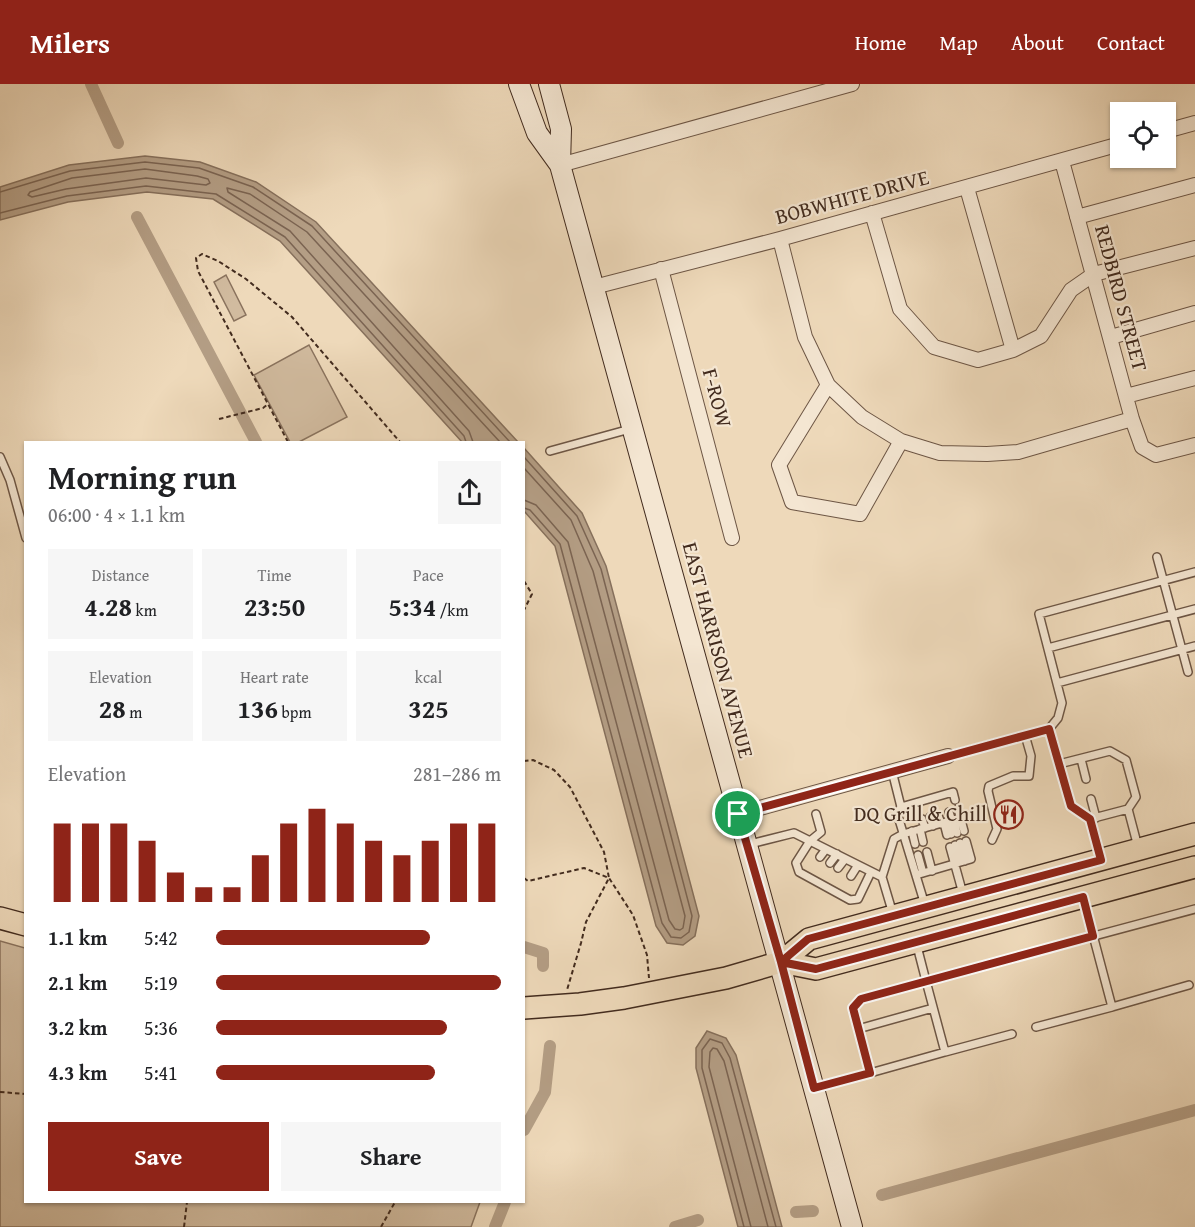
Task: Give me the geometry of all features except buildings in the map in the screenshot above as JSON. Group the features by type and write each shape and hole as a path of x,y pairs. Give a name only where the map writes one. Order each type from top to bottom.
{"main road":[{"path":"519,84 537,133 560,165"},
{"name":"EAST HARRISON AVENUE","path":"549,84 561,129 560,165 852,1227"},
{"path":"525,1008 624,998 726,978 781,962 808,939 1195,834"},
{"path":"781,962 816,969 1195,867"},
{"path":"0,918 24,924"}],"street":[{"path":"560,165 852,84"},
{"path":"1176,128 1195,123"},
{"name":"BOBWHITE DRIVE","path":"594,287 780,239 1110,147"},
{"name":"REDBIRD STREET","path":"1062,161 1132,419 1142,447 1156,455 1195,445"},
{"path":"1077,217 1195,185"},
{"path":"967,188 1013,351"},
{"path":"872,213 900,309 934,348 978,360 1013,351 1041,336 1071,290 1094,274 1195,248"},
{"path":"780,239 805,337 828,385 862,417 900,441 940,453 1018,452 1132,419"},
{"name":"F-ROW","path":"661,269 732,538"},
{"path":"1111,337 1195,313"},
{"path":"1126,396 1195,378"},
{"path":"828,385 779,465 792,502 860,514 900,441"},
{"path":"738,814 948,756"}],"lane":[{"path":"550,451 632,429"},
{"path":"0,458 10,480 24,531"},
{"path":"1157,556 1188,672"},
{"path":"948,756 1049,729 1058,718 1062,703 1039,614 1195,572"},
{"path":"1048,648 1195,609"},
{"path":"1057,683 1195,646"},
{"path":"1049,729 1059,764 1071,806 1093,818 1128,810 1136,797 1126,760 1110,751 1059,764"},
{"path":"992,840 997,828 988,791 989,786 1013,776 1029,776 1031,756 1026,735"},
{"path":"1081,759 1086,779"},
{"path":"892,771 901,807 897,813 919,874"},
{"path":"901,807 945,799 953,792 955,800"},
{"path":"1091,799 1101,860"},
{"path":"894,916 882,878 894,839 912,831 947,822 958,809"},
{"path":"1128,810 1139,849"},
{"path":"947,822 949,812"},
{"path":"816,814 821,832 810,841 796,863 799,872 850,900 858,899 870,872"},
{"path":"938,815 955,833"},
{"path":"930,817 947,822"},
{"path":"922,819 923,842"},
{"path":"912,831 915,844"},
{"path":"747,845 794,833 882,878"},
{"path":"919,874 932,870 960,862 971,859 958,844 960,862 964,897"},
{"path":"820,857 826,849"},
{"path":"927,852 932,870"},
{"path":"830,863 837,854"},
{"path":"918,855 925,908"},
{"path":"838,868 845,859"},
{"path":"851,876 858,865"},
{"path":"806,876 812,868"},
{"path":"818,882 822,874"},
{"path":"827,887 831,879"},
{"path":"840,894 845,887"},
{"path":"1083,897 1112,1006"},
{"path":"870,1073 853,1008 861,999 1195,909"},
{"path":"916,942 945,1052"},
{"path":"1036,1027 1189,985"},
{"path":"858,1029 933,1008"},
{"path":"814,1088 1012,1034"}],"path":[{"path":"287,441 198,271 196,258 202,254 238,273 292,317 399,441"},
{"path":"219,419 263,408 268,404"},
{"path":"525,583 532,594 525,608"},
{"path":"525,761 533,760 554,770 570,788 604,852 609,878 633,915 647,955 650,993"},
{"path":"525,879 528,881 584,868 609,878"},
{"path":"563,1005 586,922 609,878"},
{"path":"0,1092 24,1094"},
{"path":"184,1227 187,1203"},
{"path":"381,1227 394,1203"}],"shaded area":[{"path":"226,275 246,315 234,321 214,282"},
{"path":"309,345 347,417 301,441 289,441 254,375"},
{"path":"0,941 24,948 24,1203 480,1203 471,1227 0,1227"}],"water":[{"path":"145,156 200,162 256,182 316,222 517,441 461,441 280,241 213,199 147,192 68,202 0,220 0,187 69,165"},
{"path":"525,449 582,513 606,566 699,916 695,936 683,945 667,943 656,926 555,546 525,512"},
{"path":"707,1031 726,1038 736,1055 782,1227 738,1227 696,1068 696,1048"}],"waterway":[{"path":"91,84 118,143"},
{"path":"137,217 255,441"},
{"path":"525,947 543,953 543,966"},
{"path":"525,1128 545,1092 550,1046"},
{"path":"882,1195 1195,1110"},
{"path":"495,1227 505,1203"},
{"path":"796,1212 813,1211"},
{"path":"675,1227 698,1220"}],"place":[{"name":"DQ Grill & Chill","path":"1008,814"}],"route":[{"path":"738,814 781,962 816,969 1083,897 1093,936 861,999 853,1008 870,1073 814,1088 781,962 808,939 1101,860 1090,819 1071,806 1049,729 738,814"}]}
